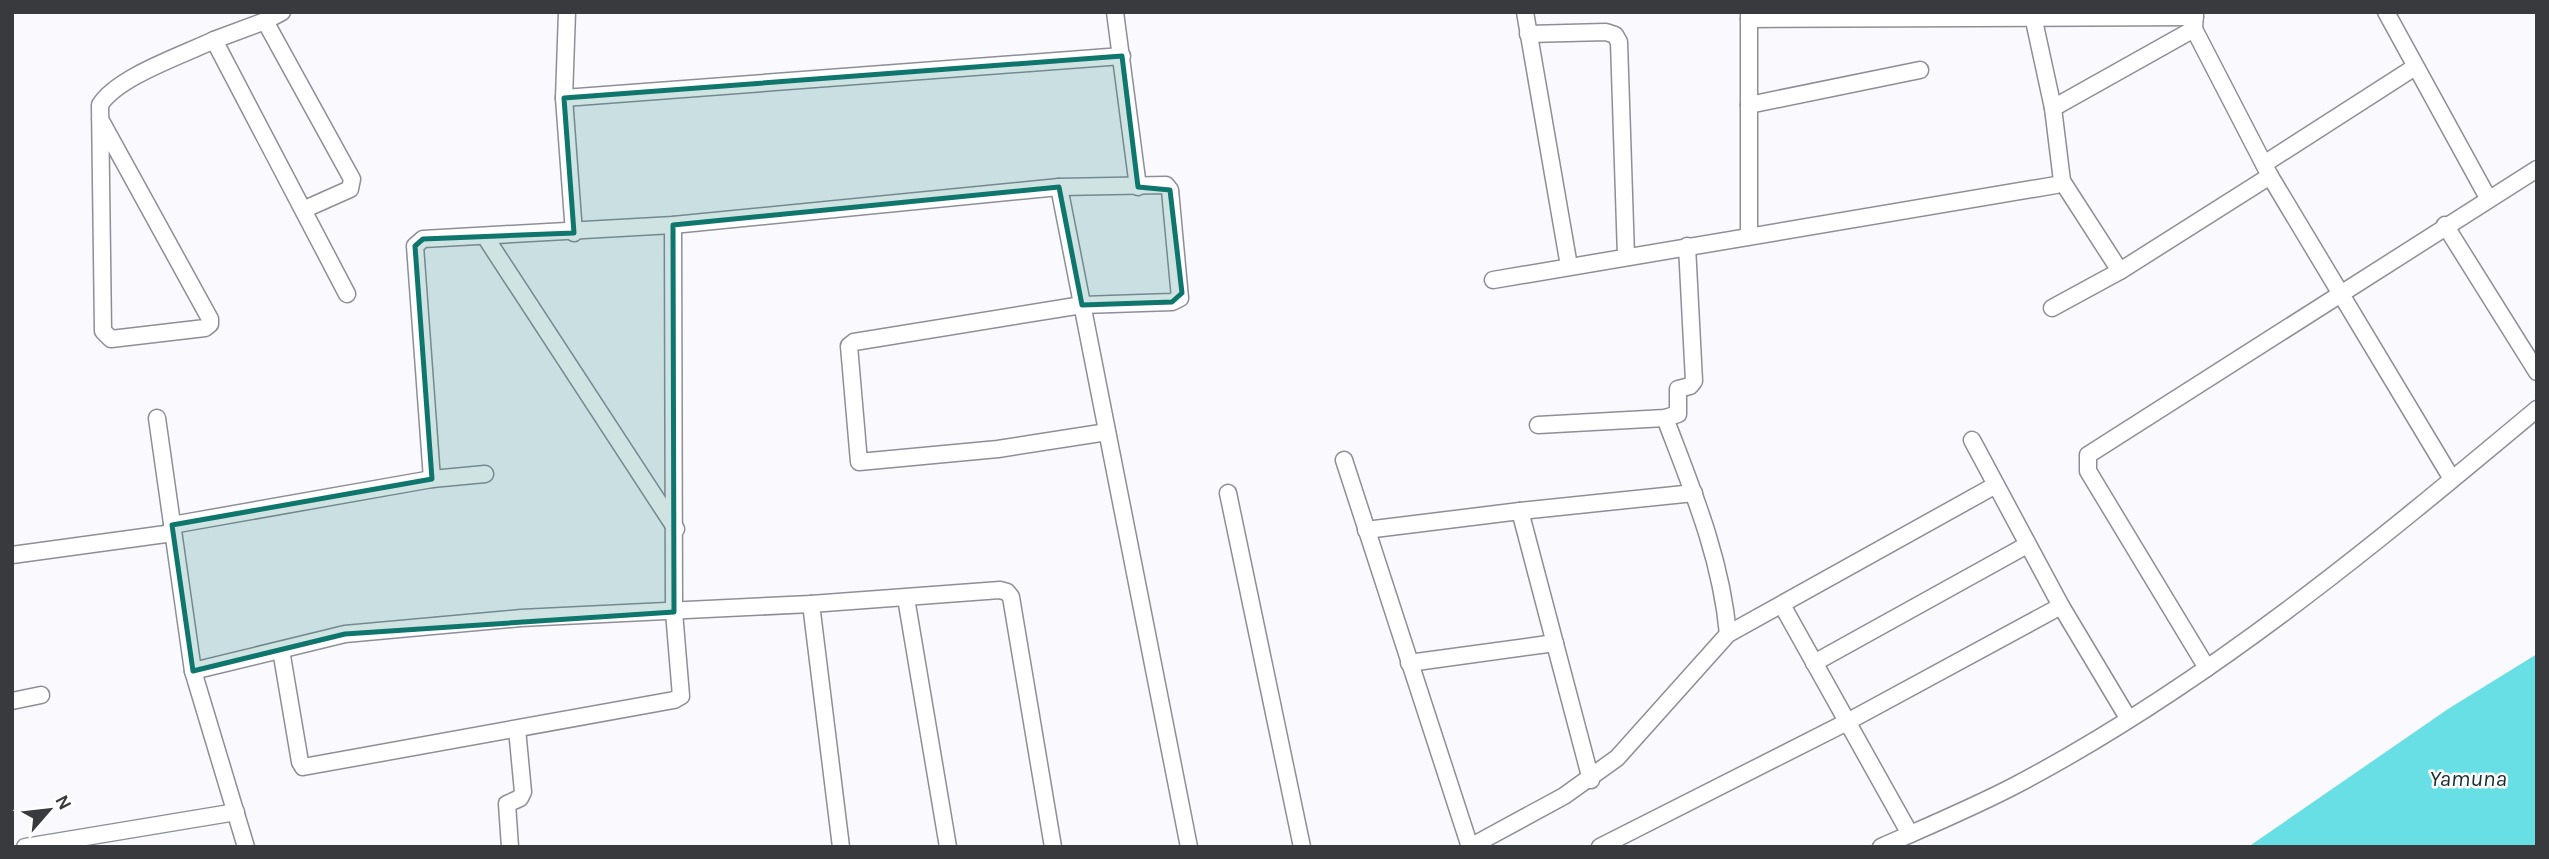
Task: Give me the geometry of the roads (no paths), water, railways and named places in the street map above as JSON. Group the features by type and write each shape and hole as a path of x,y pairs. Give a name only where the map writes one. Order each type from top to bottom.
{"street":[{"path":"100,119 209,319 210,324 205,328 111,339 103,331 100,119 100,106 106,96 146,72 255,20 282,12"},
{"path":"568,12 565,98 574,233"},
{"path":"1115,12 1138,187"},
{"path":"1525,12 1570,266"},
{"path":"2385,12 2488,198"},
{"path":"1749,235 1749,15 2195,19"},
{"path":"2033,16 2053,108 2062,181 2120,271"},
{"path":"2053,108 2195,19"},
{"path":"2195,19 2267,170 2452,479"},
{"path":"255,20 352,178 349,189 305,209"},
{"path":"1528,34 1606,32 1615,35 1619,42 1626,256"},
{"path":"214,40 305,209 347,294"},
{"path":"565,98 1122,56"},
{"path":"2052,308 2120,271 2415,67"},
{"path":"1749,105 1920,69"},
{"path":"2207,667 2088,471 2088,455 2340,296 2445,225 2537,169"},
{"path":"1493,279 2056,185 2062,181"},
{"path":"432,479 415,246 423,239 486,238 673,225 1059,187 1166,185 1170,190 1180,298 1172,302 1082,305 850,344 858,460 862,463 998,449 1107,432"},
{"path":"1059,187 1189,847"},
{"path":"281,650 303,767 674,700 681,696 674,612 676,530 673,225"},
{"path":"2445,225 2537,372"},
{"path":"486,238 676,530"},
{"path":"1538,425 1665,418 1678,414 1678,389 1690,386 1694,381 1687,246"},
{"path":"1881,847 2015,785 2128,719 2207,667 2360,554 2537,409"},
{"path":"157,418 193,671 246,847"},
{"path":"1665,418 1694,493 1720,573 1728,634"},
{"path":"1972,440 1994,486 2061,606 2128,719"},
{"path":"1344,460 1471,847 1591,779 1640,735 1728,634 1994,486"},
{"path":"12,555 173,529 432,479 485,474"},
{"path":"1228,493 1302,847"},
{"path":"1366,530 1694,493"},
{"path":"1520,512 1591,779"},
{"path":"1814,663 2027,545"},
{"path":"193,671 345,634 521,618 811,604 1000,590 1011,597 1053,847"},
{"path":"906,598 948,847"},
{"path":"811,604 842,847"},
{"path":"1782,606 1910,834"},
{"path":"1600,847 1847,722 2061,606"},
{"path":"1409,663 1555,643"},
{"path":"12,701 41,695"},
{"path":"510,847 507,804 522,796 523,792 517,729"},
{"path":"25,847 236,812"}],"water":[{"name":"Yamuna","path":"2537,654 2537,847 2248,847 2448,709"}]}
